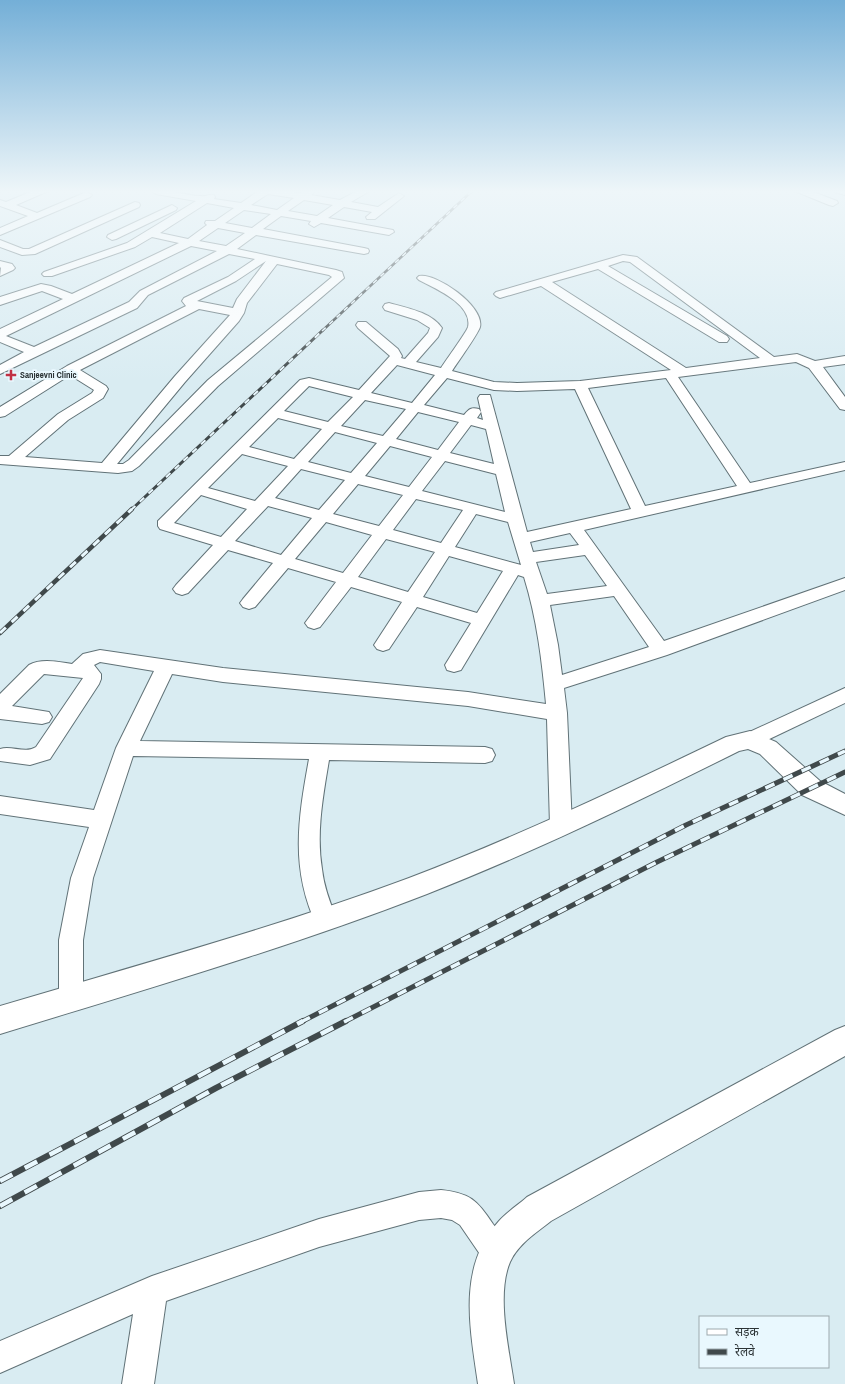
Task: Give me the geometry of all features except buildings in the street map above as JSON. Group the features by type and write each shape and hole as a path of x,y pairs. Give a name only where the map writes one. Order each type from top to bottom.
{"street":[{"path":"48,274 103,255"},
{"path":"0,334 164,255"},
{"path":"0,370 34,352 133,305 144,293 219,255"},
{"path":"6,461 118,470 127,468 134,464 213,383 338,278 338,274 270,255"},
{"path":"238,312 197,305 188,301 232,279 274,255"},
{"path":"106,468 180,379 235,318 241,302 274,255"},
{"path":"310,267 326,255"},
{"path":"500,294 623,258 632,258 767,361"},
{"path":"0,264 8,266 9,268 0,273"},
{"path":"599,265 767,361"},
{"path":"249,603 444,373 474,327 475,320 473,314 465,304 423,278"},
{"path":"542,281 677,373 747,489"},
{"path":"0,301 41,287 47,288 72,299"},
{"path":"0,413 71,370 197,305"},
{"path":"182,589 363,394 434,334 436,328 433,324 426,320 389,307"},
{"path":"362,325 393,352 401,362 444,373 489,392 517,387 580,385 798,358 814,365 845,406"},
{"path":"0,338 34,352"},
{"path":"814,365 845,360"},
{"path":"6,461 63,417 98,394 101,389 98,386 71,370"},
{"path":"482,620 166,526 166,521 199,490 305,383 309,382 363,394 492,426"},
{"path":"580,385 640,512"},
{"path":"314,623 489,392"},
{"path":"489,392 492,426 520,539 523,567 540,601 555,684 561,826"},
{"path":"276,413 503,471"},
{"path":"239,449 515,519"},
{"path":"520,539 845,466"},
{"path":"199,490 322,516 445,550 523,567 589,549"},
{"path":"383,644 472,508"},
{"path":"574,527 661,650"},
{"path":"454,665 482,620 523,567"},
{"path":"555,684 661,650 699,634 845,584"},
{"path":"540,601 619,590"},
{"path":"77,670 87,660 92,657 100,656 286,682 468,699 557,713"},
{"path":"71,998 71,940 82,878 100,820 126,748 166,666"},
{"path":"0,706 36,670 41,667 77,670 90,672 92,674 92,679 39,757 32,758 5,755"},
{"path":"0,1020 201,960 325,919 418,886 561,826 734,743 750,740 845,695"},
{"path":"0,712 42,717"},
{"path":"750,740 768,748 811,788 845,805"},
{"path":"126,748 485,755"},
{"path":"320,752 310,810 309,855 314,886 325,919"},
{"path":"0,805 100,820"},
{"path":"496,1384 487,1321 487,1282 496,1253 511,1232 539,1209 845,1040"},
{"path":"0,1357 152,1291 319,1233 419,1206 441,1204 457,1206 470,1215 496,1253"},
{"path":"138,1384 152,1291"}],"railway":[{"path":"322,331 404,255"},
{"path":"131,510 323,330"},
{"path":"0,633 132,509"},
{"path":"301,1022 686,825 845,751"},
{"path":"344,1022 657,862 845,772"},
{"path":"0,1181 303,1021"},
{"path":"0,1206 216,1088 346,1021"}],"place":[{"name":"Sanjeevni Clinic","path":"11,375"}]}
